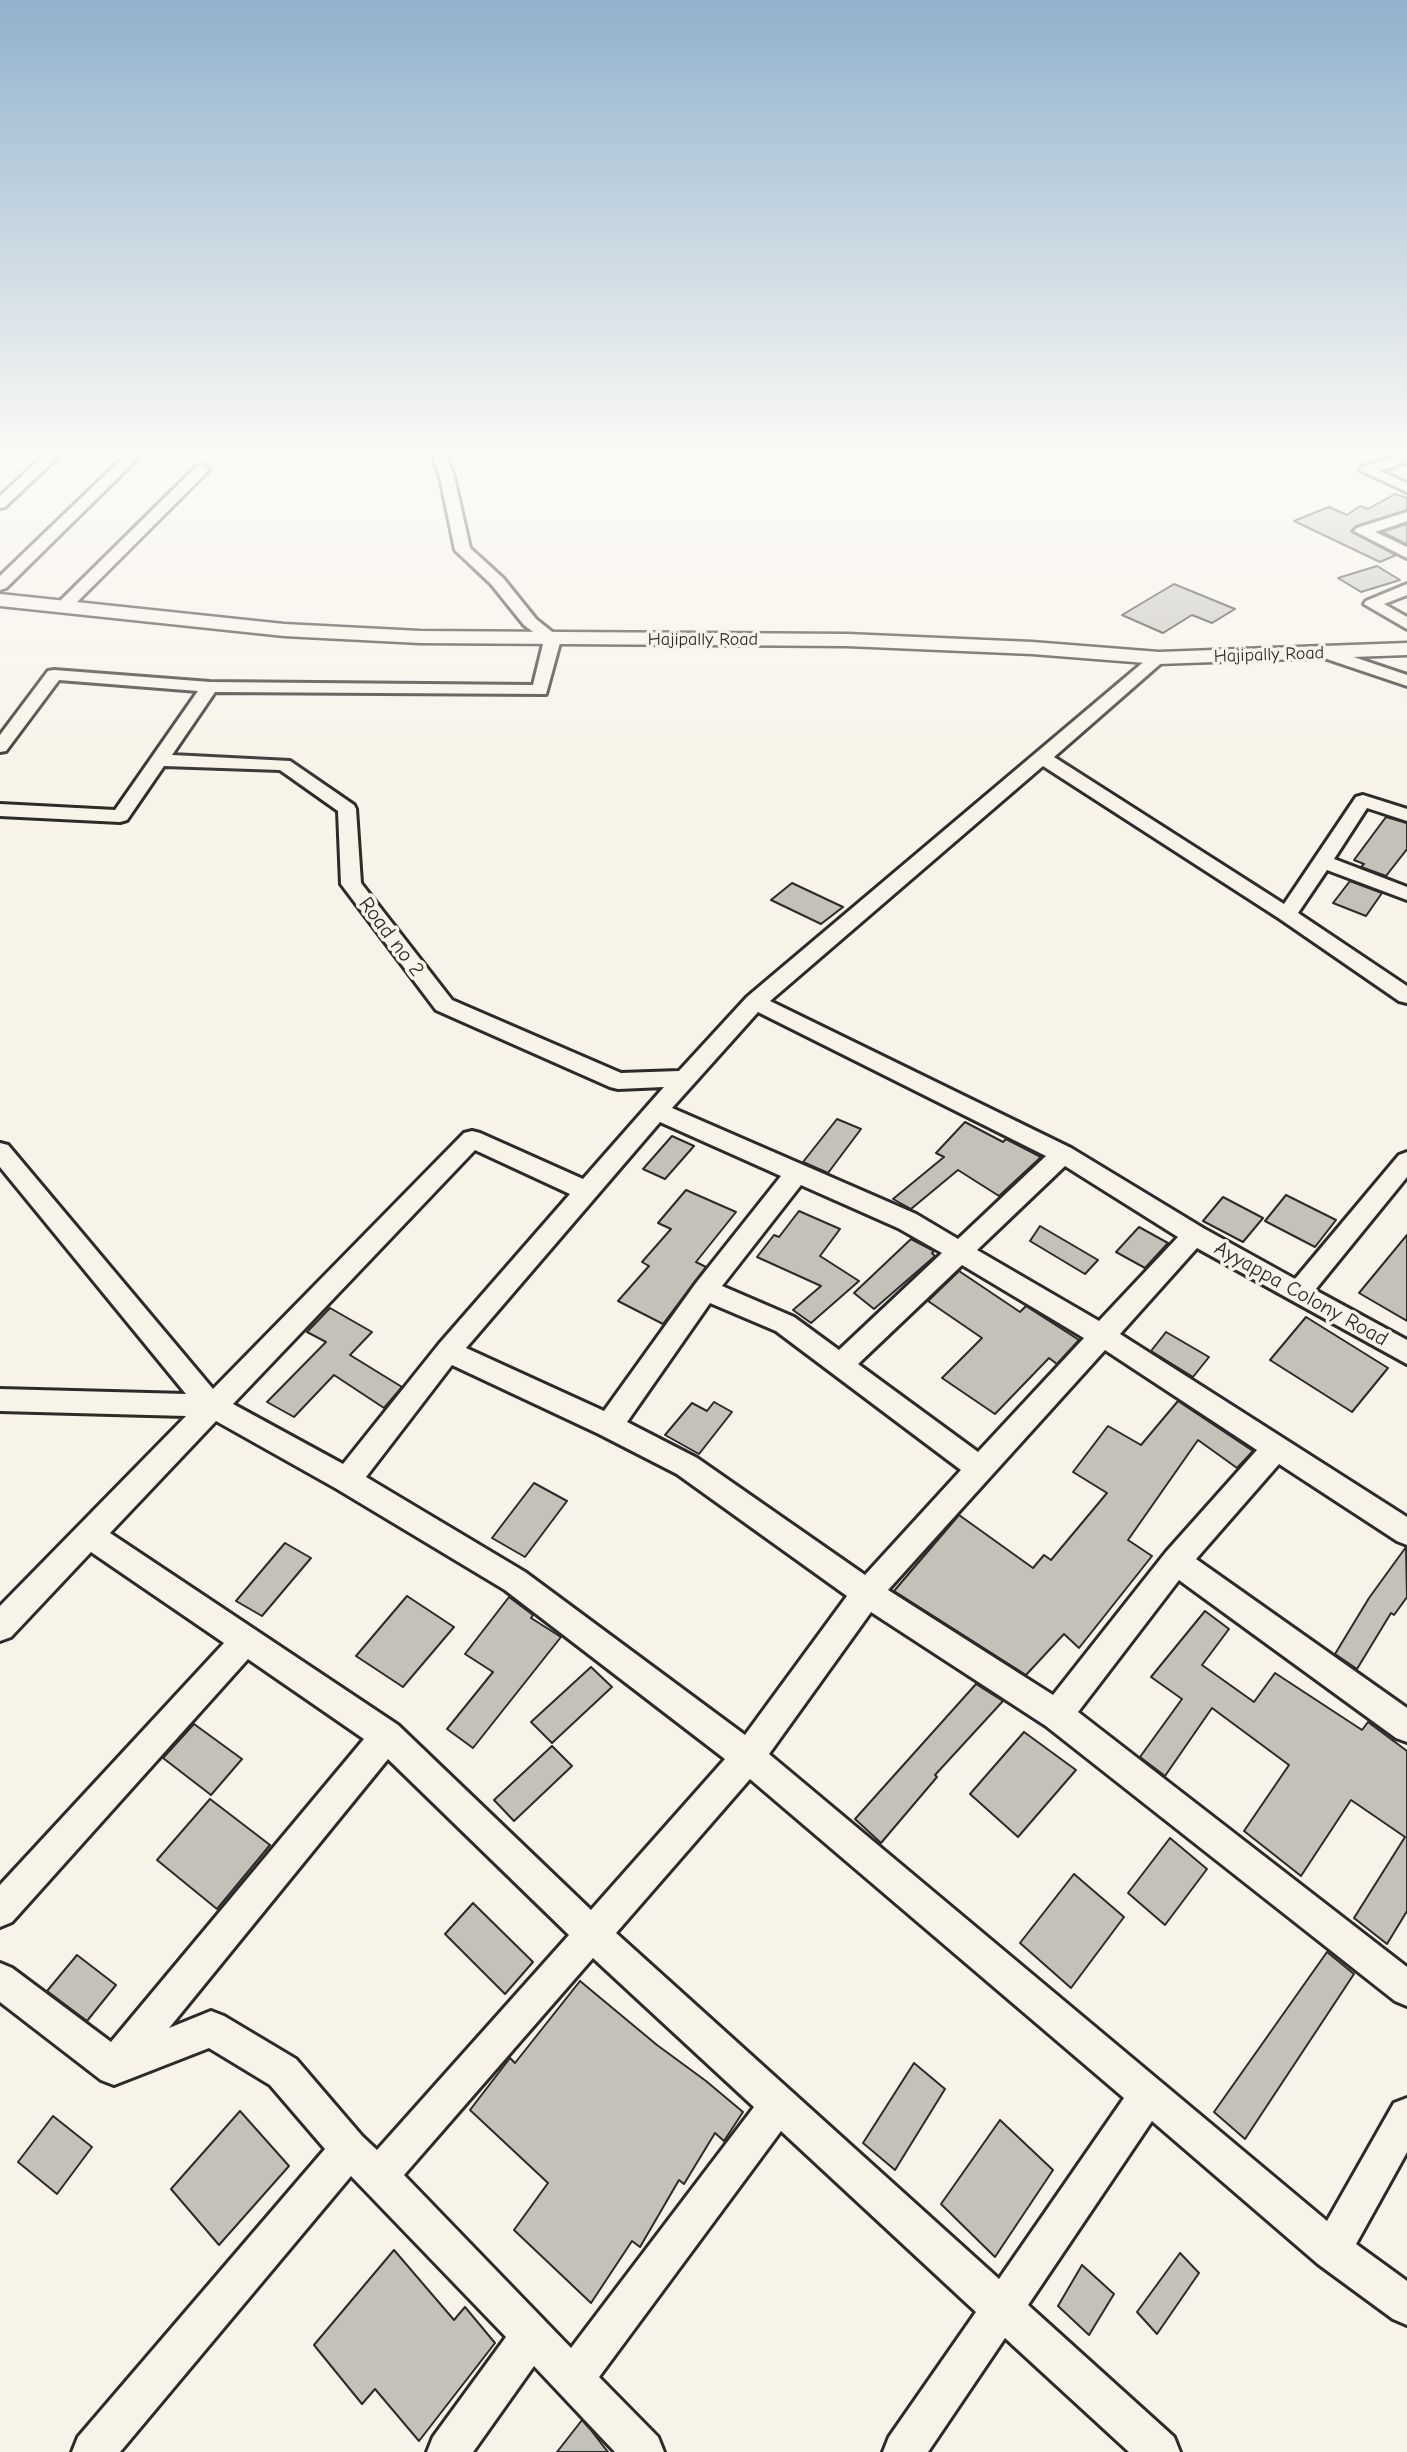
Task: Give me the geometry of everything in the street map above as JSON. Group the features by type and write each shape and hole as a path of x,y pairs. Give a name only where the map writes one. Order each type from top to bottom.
{"street":[{"path":"0,585 20,565"},
{"path":"64,606 105,565"},
{"path":"0,747 54,675 210,687 540,690 553,639 530,622 497,581 480,565"},
{"path":"1407,589 1372,604 1407,624"},
{"name":"Hajipally Road","path":"0,600 307,632 420,638 847,640 1159,658 1407,649"},
{"path":"1327,653 1407,681"},
{"path":"347,1479 448,1351 656,1111 755,1002 1159,658"},
{"path":"0,810 120,816 210,687"},
{"path":"1043,758 1287,915 1407,996"},
{"name":"Road no 2","path":"159,760 284,765 347,809 351,884 443,1005 618,1081 685,1079"},
{"path":"1287,915 1363,801 1407,815"},
{"path":"1323,861 1407,894"},
{"name":"Ayyappa Colony Road","path":"755,1002 1063,1154 1195,1235 1407,1353"},
{"path":"656,1111 907,1221 1103,1336 1407,1532"},
{"path":"0,1627 472,1139 587,1191"},
{"path":"0,1151 212,1406 347,1479 515,1581 748,1757 1332,2250 1407,2305"},
{"path":"840,1365 1063,1154"},
{"path":"609,1426 705,1290 797,1173"},
{"path":"1299,1292 1403,1175"},
{"path":"379,2176 748,1757 867,1592 1195,1235"},
{"path":"705,1290 785,1324 979,1468"},
{"path":"448,1351 609,1426 687,1466 867,1592 1057,1715 1407,1989"},
{"path":"0,1400 212,1406"},
{"path":"1057,1715 1176,1560 1275,1449"},
{"path":"89,1535 387,1737 591,1933 1159,2452"},
{"path":"1176,1560 1407,1727"},
{"path":"0,1910 245,1641"},
{"path":"114,2067 387,1737"},
{"path":"0,1980 114,2067"},
{"path":"114,2067 211,2029 283,2072 349,2149 379,2176 643,2452"},
{"path":"904,2452 1148,2095"},
{"path":"574,2378 778,2105"},
{"path":"1332,2250 1407,2116"},
{"path":"93,2452 349,2149"},
{"path":"448,2452 532,2336"}],"building":[{"path":"1377,566 1400,580 1361,592 1338,578"},
{"path":"1174,584 1235,609 1212,623 1192,615 1163,633 1122,615"},
{"path":"1386,817 1407,823 1407,849 1386,876 1361,867 1364,864 1354,860"},
{"path":"1350,881 1382,893 1366,916 1333,903"},
{"path":"792,883 843,907 821,924 771,900"},
{"path":"837,1119 861,1129 828,1173 803,1162"},
{"path":"965,1122 1003,1142 1006,1139 1041,1157 999,1196 958,1170 911,1209 893,1199 944,1157 936,1153"},
{"path":"672,1136 694,1146 665,1179 643,1169"},
{"path":"686,1190 736,1212 696,1262 706,1267 663,1324 618,1301 649,1266 642,1262 671,1229 658,1223"},
{"path":"1286,1195 1336,1220 1315,1247 1265,1221"},
{"path":"1223,1197 1263,1218 1243,1242 1203,1221"},
{"path":"799,1211 840,1229 820,1256 859,1281 811,1323 793,1310 821,1286 757,1257 774,1235 779,1237"},
{"path":"1040,1226 1098,1260 1085,1274 1030,1241"},
{"path":"1139,1227 1168,1243 1145,1268 1116,1252"},
{"path":"1407,1235 1407,1321 1359,1293"},
{"path":"911,1239 934,1251 932,1253 935,1256 874,1309 854,1293"},
{"path":"959,1271 1020,1312 1026,1306 1079,1340 1057,1364 1049,1358 995,1414 942,1378 982,1338 928,1301"},
{"path":"330,1308 372,1332 350,1355 402,1387 384,1408 334,1375 294,1417 267,1402 326,1342 307,1332"},
{"path":"1306,1317 1388,1368 1352,1412 1270,1360"},
{"path":"1166,1332 1209,1357 1193,1377 1151,1351"},
{"path":"1178,1401 1253,1451 1237,1468 1198,1440 1128,1540 1152,1556 1079,1648 1064,1634 1026,1675 894,1591 959,1515 1033,1568 1044,1555 1051,1560 1107,1493 1073,1472 1108,1426 1141,1445"},
{"path":"714,1402 732,1412 699,1454 665,1435 692,1403 707,1411"},
{"path":"534,1483 567,1501 525,1557 492,1538"},
{"path":"285,1543 311,1558 262,1616 236,1601"},
{"path":"1406,1547 1407,1597 1394,1615 1391,1613 1357,1669 1335,1654 1369,1598"},
{"path":"407,1596 454,1627 403,1687 356,1656"},
{"path":"509,1597 533,1615 531,1618 561,1637 473,1748 447,1729 493,1672 465,1654"},
{"path":"1205,1611 1229,1629 1202,1665 1254,1702 1275,1673 1362,1730 1368,1722 1407,1751 1407,1911 1387,1944 1354,1918 1405,1837 1351,1800 1301,1876 1244,1831 1289,1765 1212,1708 1165,1776 1140,1757 1182,1699 1151,1677"},
{"path":"591,1667 612,1687 552,1743 531,1722"},
{"path":"976,1684 1003,1701 935,1775 937,1777 881,1843 855,1819"},
{"path":"194,1724 242,1759 211,1795 163,1758"},
{"path":"1024,1732 1076,1770 1018,1837 970,1794"},
{"path":"552,1746 572,1766 514,1821 494,1800"},
{"path":"210,1799 270,1845 217,1909 157,1860"},
{"path":"1170,1838 1207,1869 1165,1925 1128,1893"},
{"path":"1074,1874 1124,1917 1071,1988 1020,1943"},
{"path":"473,1903 533,1962 505,1994 445,1934"},
{"path":"1327,1952 1354,1974 1245,2139 1214,2112"},
{"path":"77,1955 116,1985 87,2021 47,1991"},
{"path":"580,1981 743,2112 724,2141 715,2133 684,2184 679,2180 640,2247 632,2241 591,2303 514,2230 548,2183 470,2110 510,2058 515,2063"},
{"path":"914,2063 945,2089 895,2170 863,2143"},
{"path":"240,2111 289,2166 219,2245 171,2189"},
{"path":"53,2116 92,2147 57,2194 18,2162"},
{"path":"1000,2120 1053,2170 995,2257 941,2204"},
{"path":"394,2250 454,2320 465,2307 495,2343 419,2441 375,2389 362,2404 314,2345"},
{"path":"1180,2253 1199,2273 1157,2334 1137,2312"},
{"path":"1082,2265 1114,2294 1089,2335 1058,2306"},
{"path":"582,2420 590,2429 608,2452 557,2452"}]}
